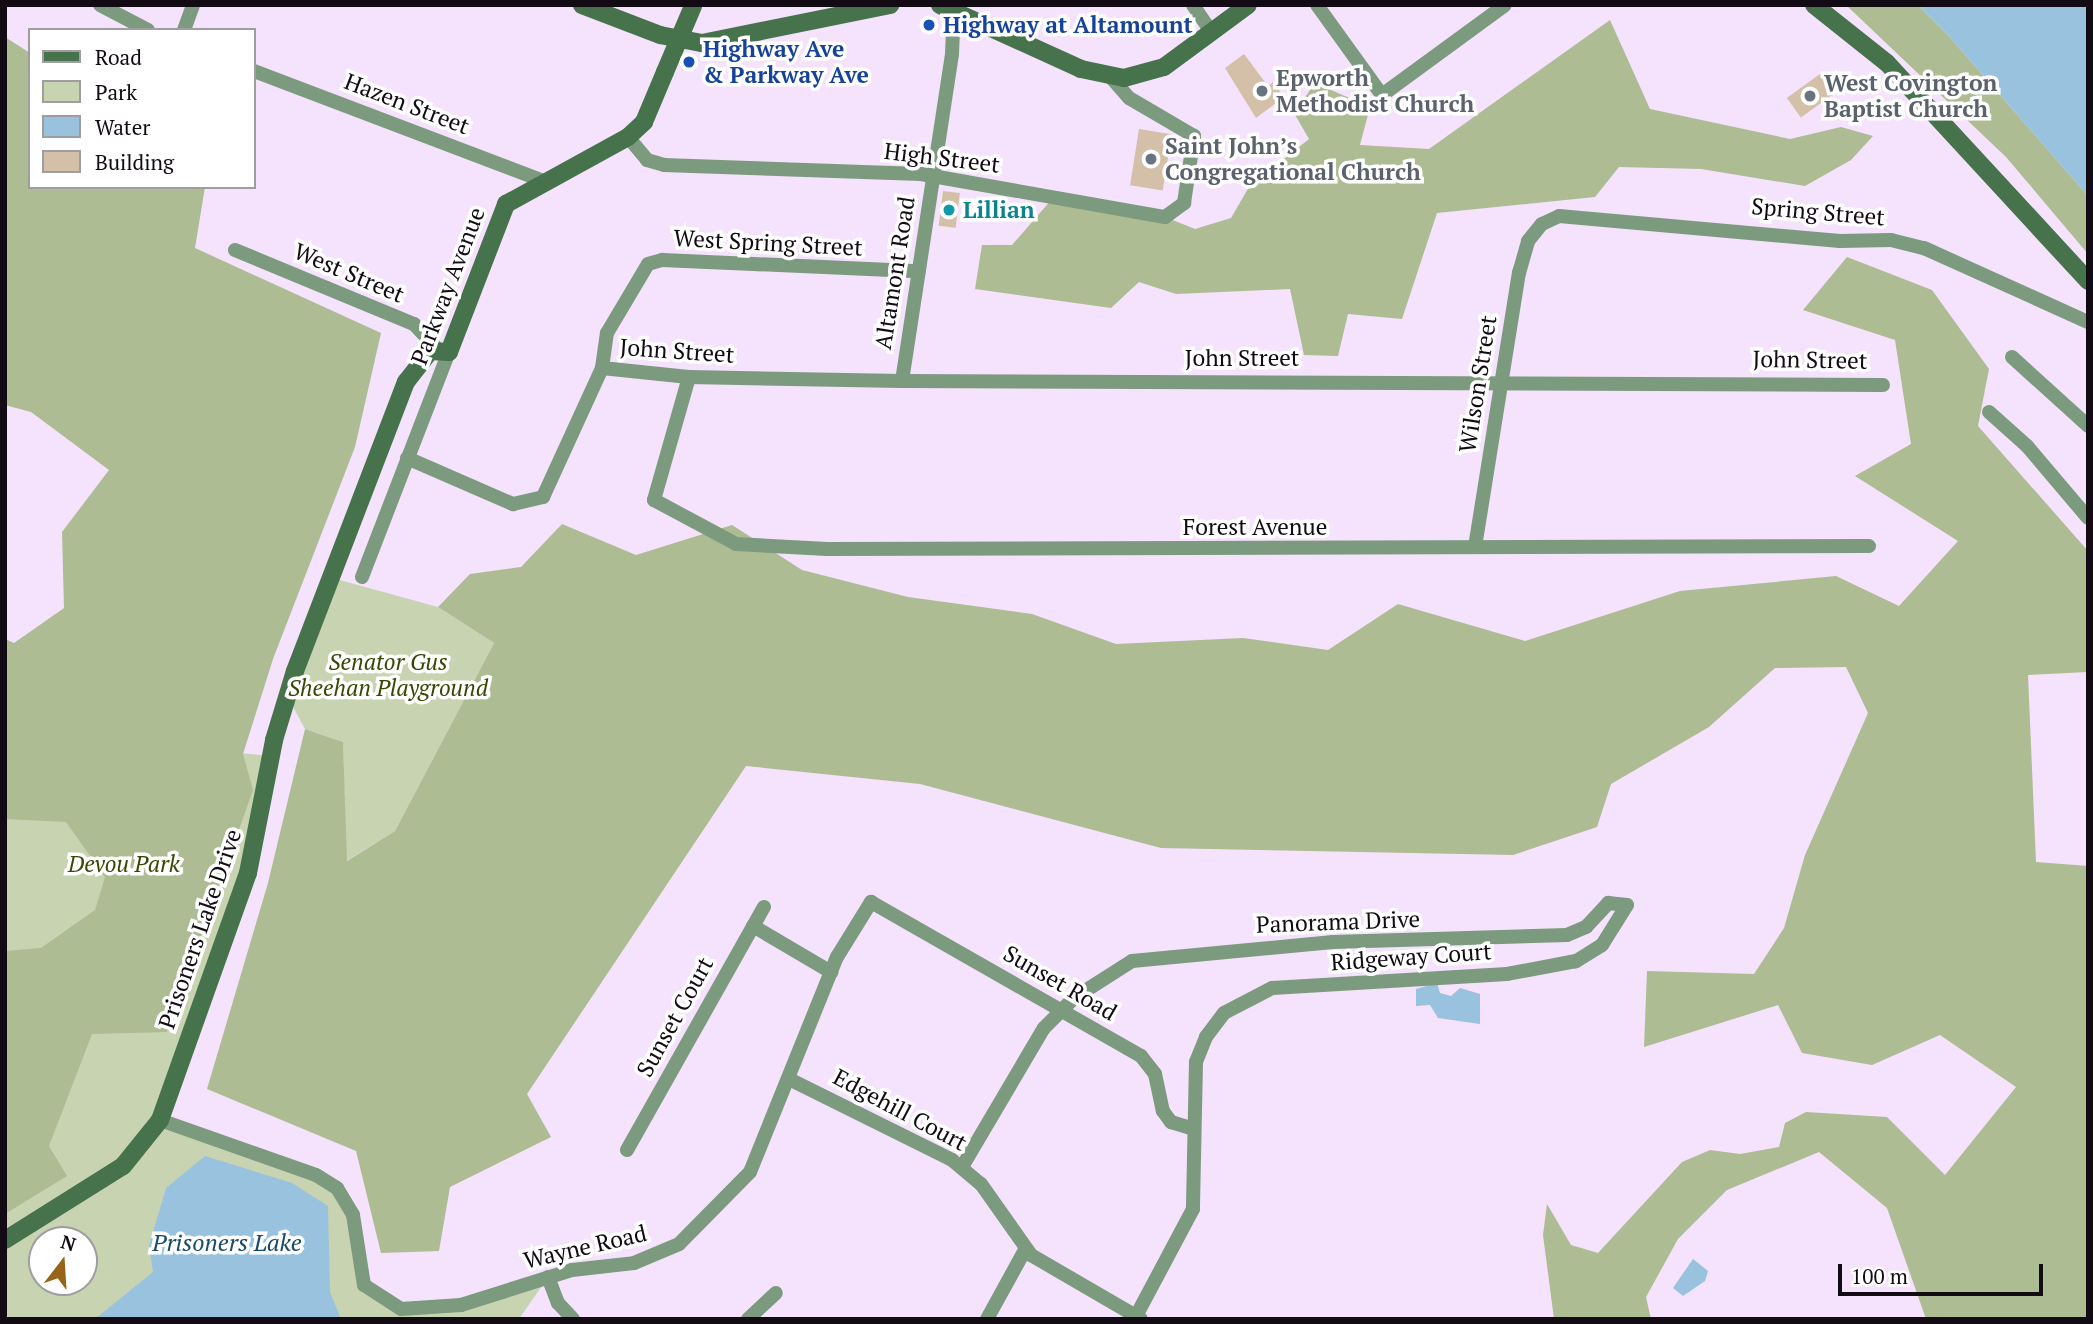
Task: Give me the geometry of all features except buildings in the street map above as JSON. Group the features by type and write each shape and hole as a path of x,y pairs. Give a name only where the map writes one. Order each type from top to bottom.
{"street":[{"path":"100,5 144,28"},
{"path":"185,28 193,5"},
{"path":"582,5 660,35 702,43 890,5"},
{"path":"1193,5 1212,33"},
{"path":"949,7 1081,69 1110,76 1154,72 1248,5"},
{"path":"1317,5 1382,95 1505,5"},
{"path":"1814,5 1887,62 2088,281"},
{"name":"Parkway Avenue","path":"362,577 407,458 443,351 506,204 543,181 628,137 644,122 693,6"},
{"name":"Altamont Road","path":"901,381 933,176 949,7"},
{"name":"Hazen Street","path":"256,72 543,181"},
{"name":"High Street","path":"628,137 647,160 664,165 933,176 1165,218 1184,203 1195,136 1129,98 1110,76"},
{"name":"Spring Street","path":"1535,232 1559,216 1575,214 1840,241 1891,240 1924,248 2088,322"},
{"name":"Wilson Street","path":"1475,547 1519,273 1535,232"},
{"name":"West Street","path":"235,250 414,324 443,351"},
{"name":"West Spring Street","path":"407,458 513,504 534,502 551,484 573,422 602,368 607,333 648,264 662,260 919,271"},
{"name":"Prisoners Lake Drive","path":"5,1240 123,1166 160,1120 248,873 274,740 295,671 406,382 418,363 443,351"},
{"path":"2012,357 2088,426"},
{"name":"John Street","path":"602,368 690,377 901,381 1502,380 1883,385"},
{"name":"Forest Avenue","path":"690,377 654,499 724,541 756,547 1869,546"},
{"path":"1989,412 2027,446 2088,518"},
{"name":"Wayne Road","path":"160,1120 316,1175 337,1188 353,1215 359,1272 382,1301 401,1309 433,1310 548,1277 634,1263 691,1234 750,1172 791,1080 831,972 870,902"},
{"name":"Sunset Road","path":"870,902 1141,1056 1156,1074 1163,1111 1171,1122 1194,1129"},
{"name":"Panorama Drive","path":"1060,1010 1102,977 1140,959 1333,942 1567,935 1586,927 1608,903 1621,904"},
{"name":"Ridgeway Court","path":"1194,1129 1196,1062 1206,1037 1224,1013 1247,996 1272,988 1507,974 1576,961 1602,945 1627,905 1621,904"},
{"name":"Sunset Court","path":"627,1150 764,907"},
{"path":"753,926 831,972"},
{"path":"962,1167 1031,1048 1060,1010"},
{"name":"Edgehill Court","path":"791,1080 962,1167 981,1184 1025,1250 1138,1317"},
{"path":"1138,1317 1194,1209 1194,1129"},
{"path":"987,1319 1025,1250"},
{"path":"548,1277 558,1303 573,1319"},
{"path":"748,1319 776,1293"}],"green space":[{"path":"1846,5 1918,5 1948,35 2088,196 2088,254 2006,157"},
{"path":"1610,20 1650,109 1790,139 1841,127 1873,136 1851,160 1805,186 1701,169 1619,167 1595,197 1437,213 1402,319 1348,314 1338,356 1304,355 1290,289 1176,294 1139,282 1111,308 975,289 982,245 1012,245 1052,199 1165,217 1195,229 1231,218 1249,187 1309,139 1294,113 1315,83 1370,107 1360,145 1429,149"},
{"path":"5,37 28,52 28,189 205,189 195,248 381,333 355,447 273,659 243,754 253,790 167,1032 92,1034 49,1146 67,1176 5,1214 5,951 41,948 95,910 105,877 66,822 5,819 5,639 14,643 64,608 62,532 109,470 31,412 5,405"},
{"path":"1847,257 1932,290 1989,369 1978,426 2088,551 2088,672 2028,675 2036,862 2088,866 2088,1319 1926,1319 1887,1208 1819,1152 1727,1190 1678,1239 1646,1297 1651,1319 1554,1319 1543,1235 1547,1204 1571,1245 1598,1253 1682,1162 1710,1150 1740,1154 1779,1147 1785,1123 1806,1112 1887,1117 1945,1175 2016,1087 1940,1035 1872,1065 1802,1053 1778,1005 1644,1047 1647,971 1754,974 1784,928 1805,855 1868,713 1846,667 1775,668 1709,727 1611,784 1597,827 1513,855 1161,848 920,784 746,766 527,1094 551,1137 450,1187 439,1251 381,1253 356,1151 207,1089 268,883 305,729 343,742 347,861 395,831 494,643 438,607 470,574 521,567 562,524 636,555 732,525 802,570 908,597 1032,614 1116,644 1243,638 1328,650 1398,604 1525,641 1680,591 1836,576 1899,606 1958,541 1855,476 1911,444 1895,340 1803,310"},
{"name":"Senator Gus Sheehan Playground","path":"336,579 438,607 494,643 395,831 346,861 343,742 305,729 292,705"},
{"name":"Devou Park","path":"5,733 272,756 262,823 160,1120 316,1175 344,1195 364,1285 419,1311 548,1277 519,1319 5,1319"}],"water":[{"path":"1918,5 2088,5 2088,196 1948,35"},
{"path":"1437,983 1440,993 1451,996 1460,988 1480,994 1480,1024 1438,1018 1430,1005 1416,1006 1416,989"},
{"name":"Prisoners Lake","path":"205,1156 292,1183 328,1206 330,1292 341,1319 95,1319 153,1272 149,1246 166,1188"},
{"path":"1693,1259 1708,1271 1705,1281 1683,1296 1673,1288"}],"place":[{"name":"Highway at Altamount","path":"929,25"},
{"name":"Highway Ave & Parkway Ave","path":"689,62"},
{"name":"Epworth Methodist Church","path":"1262,91"},
{"name":"West Covington Baptist Church","path":"1810,96"},
{"name":"Saint John’s Congregational Church","path":"1151,159"},
{"name":"Lillian","path":"949,210"}]}
